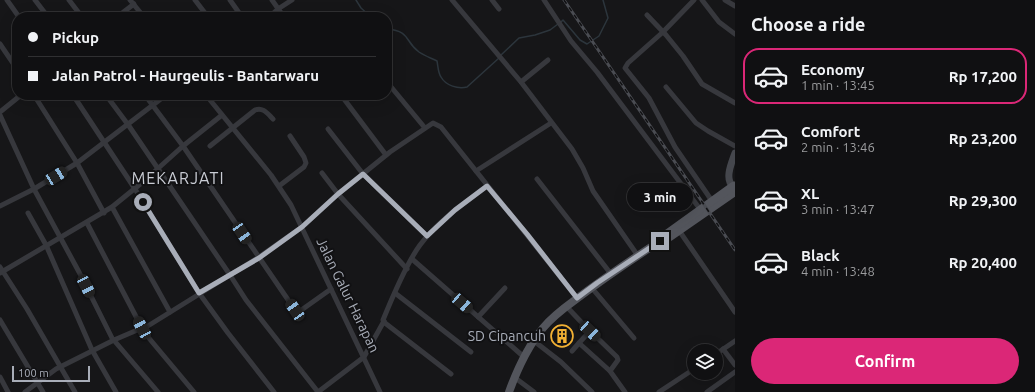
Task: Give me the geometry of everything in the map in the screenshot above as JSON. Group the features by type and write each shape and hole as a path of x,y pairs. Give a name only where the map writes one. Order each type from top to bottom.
{"main road":[{"path":"678,229 700,209 734,188"},
{"path":"509,392 514,377 524,357 546,324 566,306 591,287 660,241 665,235 678,229 734,188"}],"street":[{"path":"7,0 16,12"},
{"path":"35,0 44,12"},
{"path":"69,0 78,12"},
{"path":"195,0 204,12"},
{"path":"230,0 238,12"},
{"path":"272,0 280,12"},
{"path":"275,12 292,0"},
{"path":"452,0 521,82 574,152 593,191 638,256"},
{"path":"492,0 500,9"},
{"path":"544,0 557,21 615,94 700,209"},
{"path":"694,0 663,32 628,63 625,68 651,102 675,147 712,201"},
{"path":"702,0 719,22 735,34"},
{"path":"725,0 735,6"},
{"path":"122,12 132,2 140,12"},
{"path":"647,15 683,56 702,84 735,103"},
{"path":"0,44 12,62"},
{"path":"521,82 548,60"},
{"path":"392,88 425,128"},
{"path":"666,88 696,123 735,146"},
{"path":"15,100 0,114 34,189 79,272 110,336 158,392"},
{"path":"37,100 77,163 104,213"},
{"path":"76,100 135,188 199,293 274,392"},
{"path":"110,100 230,274 246,300 318,392 364,357 384,321 395,293 416,251 427,236 455,210 487,186"},
{"path":"149,100 183,146 296,311 300,311 331,289"},
{"path":"0,206 34,189 77,163 160,100"},
{"name":"Jalan Galur Harapan","path":"210,100 279,186 291,205 380,392"},
{"path":"345,100 386,155"},
{"path":"210,146 258,109 264,110 272,119"},
{"path":"75,392 27,309 1,270 104,213 222,115"},
{"path":"26,392 37,382 60,366 92,350 143,328 230,274 259,258 302,227 338,194 386,155 433,123 441,127 577,298"},
{"path":"476,171 551,123"},
{"path":"328,129 363,174 427,236"},
{"path":"279,186 304,167 306,163 304,157 290,136"},
{"path":"734,188 730,184 729,179 730,169 735,153"},
{"path":"322,173 338,194 407,269"},
{"path":"537,179 611,274"},
{"path":"112,207 170,312"},
{"path":"28,213 46,245 92,350 116,392"},
{"path":"87,223 148,337 194,392"},
{"path":"678,229 735,312"},
{"path":"412,259 524,357"},
{"path":"591,287 634,338"},
{"path":"478,317 506,288"},
{"path":"395,293 472,352"},
{"path":"566,306 617,357 618,360 610,371"},
{"path":"0,320 44,392"},
{"path":"384,321 451,374"},
{"path":"572,351 590,331"},
{"path":"534,341 561,362 592,392"},
{"path":"735,341 724,349 735,366"},
{"path":"579,343 610,371 625,392"},
{"path":"706,392 735,372"},
{"path":"659,392 687,374"},
{"path":"0,377 8,392"},
{"path":"514,377 534,392"}],"waterway":[{"path":"356,0 365,12"},
{"path":"561,22 563,20 580,40 587,44 599,36 608,18 603,0"},
{"path":"501,55 519,38 550,30 558,24"},
{"path":"392,30 404,34 414,48 437,61 439,74 443,80 449,85 456,87 467,87 499,58"}],"railway":[{"path":"564,0 735,250"}],"place":[{"name":"SD Cipancuh","path":"562,336"}],"district":[{"name":"MEKARJATI","path":"178,178"}],"route":[{"path":"143,202 199,293 259,258 302,227 338,194 363,174 427,236 455,210 487,186 577,298 660,241"}]}
